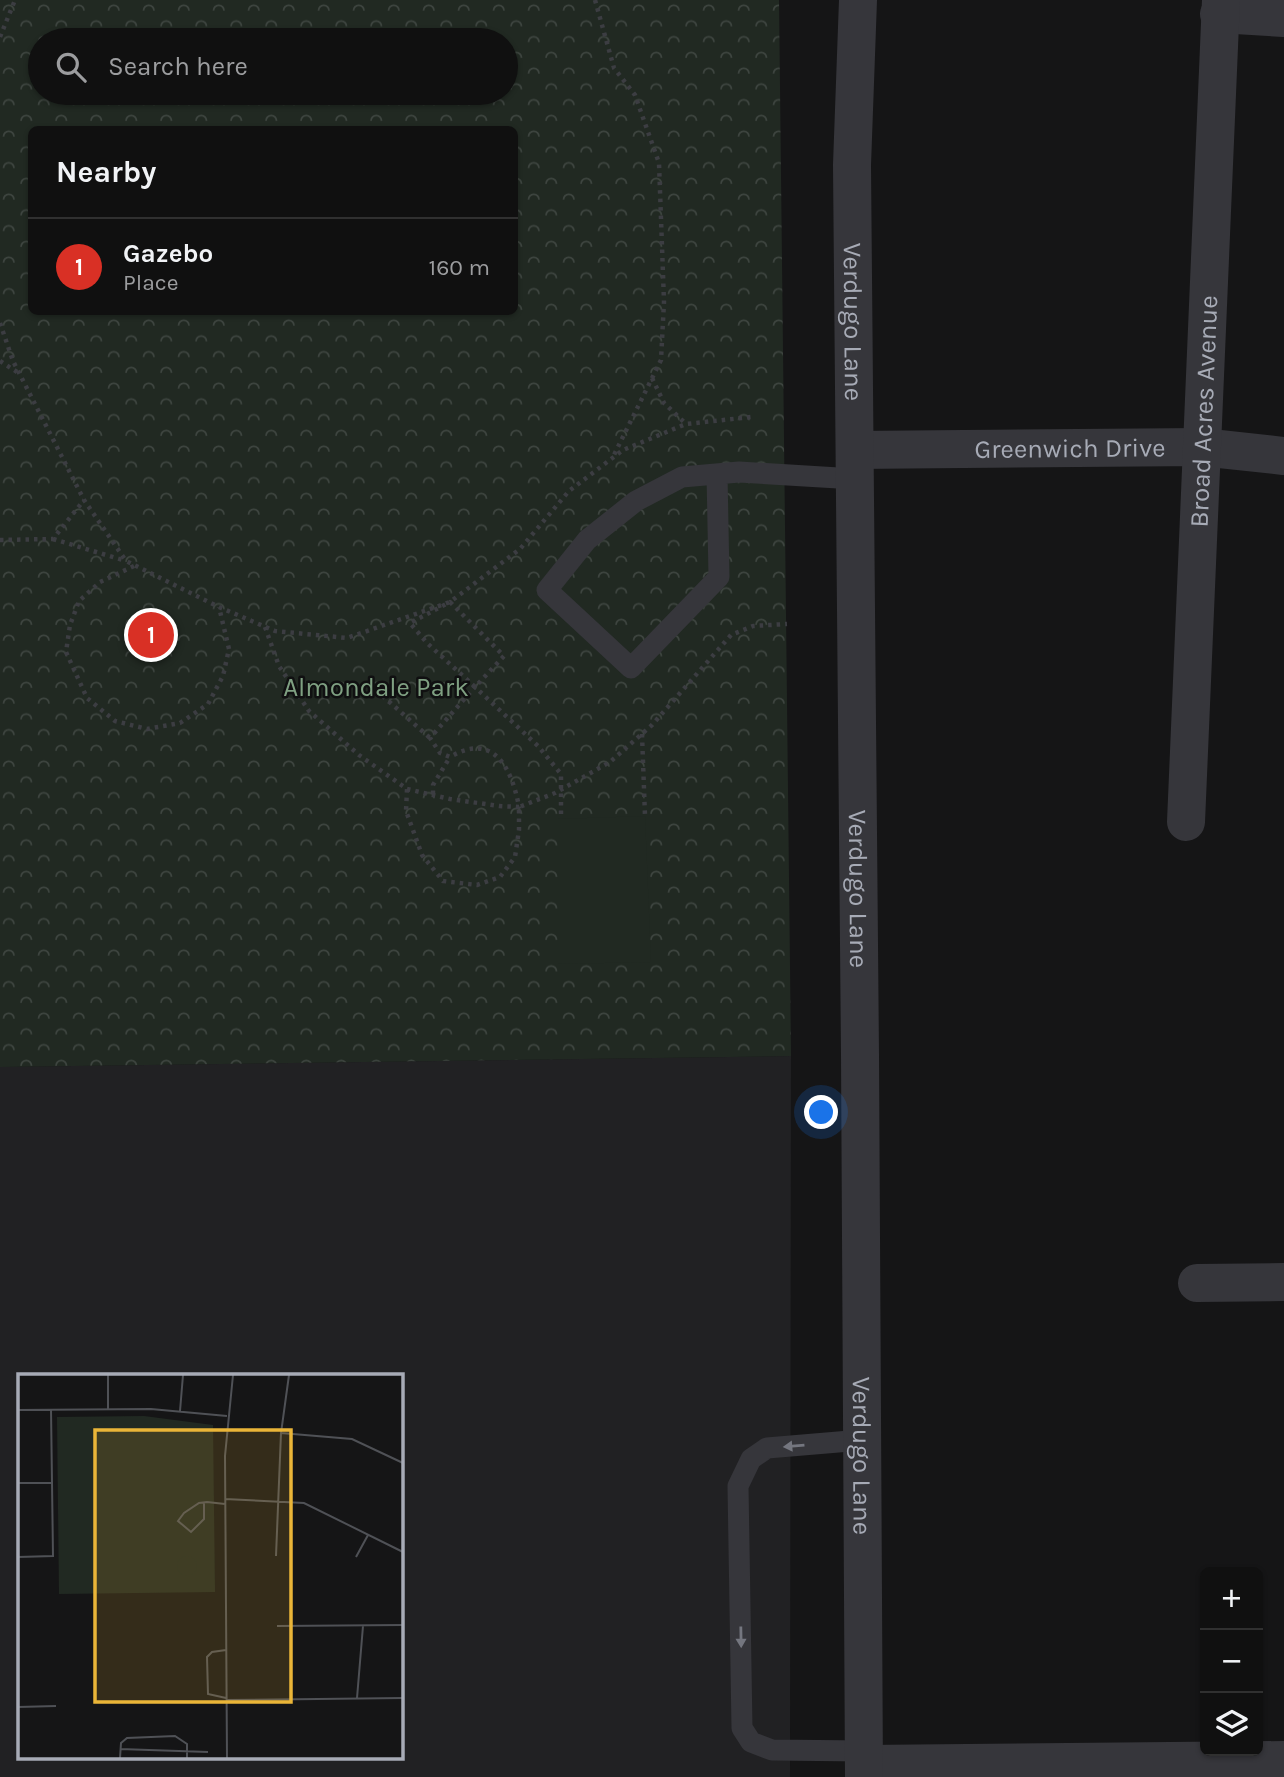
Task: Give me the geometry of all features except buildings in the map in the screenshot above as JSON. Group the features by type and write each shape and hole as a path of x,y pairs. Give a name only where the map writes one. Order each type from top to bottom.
{"street":[{"name":"Verdugo Lane","path":"859,0 852,165 864,1764"},
{"path":"1220,7 1284,18"},
{"name":"Broad Acres Avenue","path":"1186,822 1220,7"},
{"name":"Greenwich Drive","path":"855,465 1201,447 1284,456"},
{"path":"1197,1283 1284,1282"},
{"path":"864,1764 1284,1760"}],"lane":[{"path":"717,474 719,577 631,668 547,590 587,541 636,501 682,477 739,472 855,465"},
{"path":"862,1440 768,1448 751,1459 738,1486 742,1728 751,1742 772,1751 864,1764"}],"path":[{"path":"0,37 15,0"},
{"path":"595,0 614,68 635,95 659,163 664,302 661,360 613,458"},
{"path":"0,323 19,374 84,500 126,561"},
{"path":"0,361 19,374"},
{"path":"652,378 664,403 686,424"},
{"path":"561,817 561,774 538,746 410,623 450,602 520,549 569,491 623,450 686,424 751,417"},
{"path":"53,539 84,500"},
{"path":"0,540 53,539 126,561 275,631 347,638 450,602"},
{"path":"135,565 100,582 79,601 70,625 66,652 87,698 116,721 147,729 180,723 208,704 223,676 229,649 219,607"},
{"path":"430,738 503,656 450,602"},
{"path":"265,626 279,666 309,711 359,755 407,789 450,799 519,807 560,791 610,762 676,699 731,635 753,626 787,624"},
{"path":"376,691 430,738 440,753 450,757"},
{"path":"642,734 645,816"},
{"path":"407,789 406,811 422,855 443,881 477,885 500,877 515,857 519,830 519,807 512,777 503,762 489,751 476,747 462,750 450,757 433,785 433,794"}],"shaded area":[{"path":"791,1056 790,1777 0,1777 0,1067"}],"green space":[{"name":"Almondale Park","path":"0,0 779,0 791,1056 0,1067"},
{"path":"645,816 651,962 558,964 558,819"}],"place":[{"name":"Gazebo","path":"151,635"}]}
